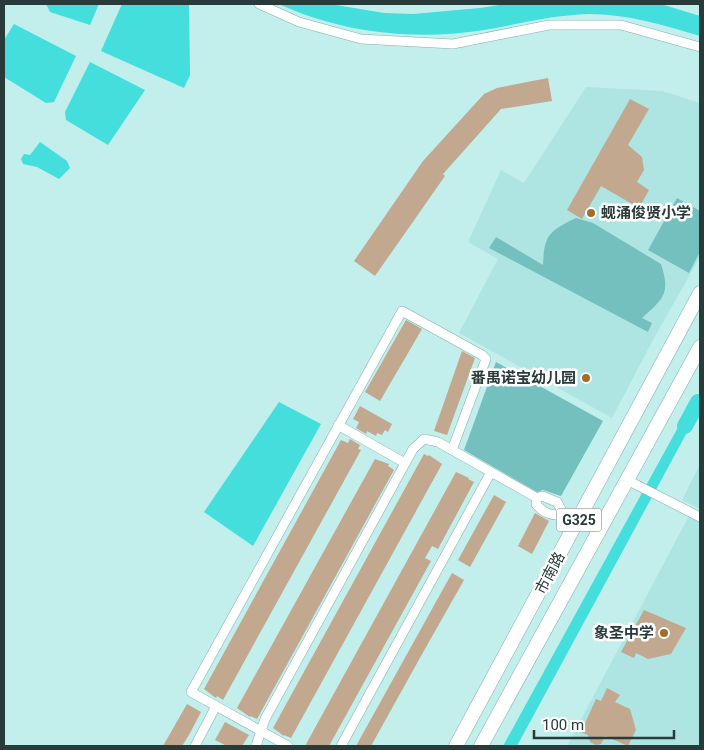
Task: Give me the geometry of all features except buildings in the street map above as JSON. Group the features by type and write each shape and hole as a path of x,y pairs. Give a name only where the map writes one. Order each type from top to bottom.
{"highway":[{"name":"市南路","path":"456,746 700,293"},
{"name":"市南路","path":"480,746 634,483 699,354"}],"street":[{"path":"259,4 298,22 361,39 454,44 549,25 620,25 700,47"},
{"path":"288,746 191,692 402,311 486,359 452,450"},
{"path":"338,425 405,464"},
{"path":"256,746 265,719 413,449 424,439 438,442 537,498 545,497 557,502 563,513 578,521"},
{"path":"340,746 491,472"},
{"path":"634,483 700,517"},
{"path":"537,498 536,504 544,512 558,516 563,513"},
{"path":"195,746 216,706"}],"shaded area":[{"path":"46,4 99,4 90,25 50,12"},
{"path":"122,4 189,4 190,75 184,88 101,51"},
{"path":"279,4 330,4 384,13 413,14 506,4 661,4 700,16 700,36 659,24 603,14 549,18 458,33 432,35 379,32 328,22"},
{"path":"14,24 76,56 54,102 46,103 4,77 4,40"},
{"path":"90,62 145,90 108,145 66,120 65,112"},
{"name":"蚬涌俊贤小学","path":"586,87 663,91 700,103 700,257 654,338 612,418 459,333 498,259 468,242 501,170 524,183"},
{"path":"40,142 67,161 70,168 59,179 37,167 23,164 21,159 24,154 30,155"},
{"path":"677,198 700,211 700,252 689,273 648,250"},
{"path":"576,218 593,223 661,264 665,289 660,300 642,318 652,323 648,332 489,248 496,237 543,265 545,247 550,235"},
{"path":"496,362 603,421 561,496 543,490 537,492 464,450"},
{"path":"279,402 321,424 253,546 204,512"},
{"path":"696,406 697,414 517,746 503,746 687,411"},
{"path":"700,464 700,509 682,500"},
{"name":"象圣中学","path":"690,514 700,520 700,746 567,746"}],"waterway":[{"path":"685,426 698,402"}],"place":[{"name":"蚬涌俊贤小学","path":"591,213"},
{"name":"番禺诺宝幼儿园","path":"586,378"},
{"name":"象圣中学","path":"664,633"}]}
